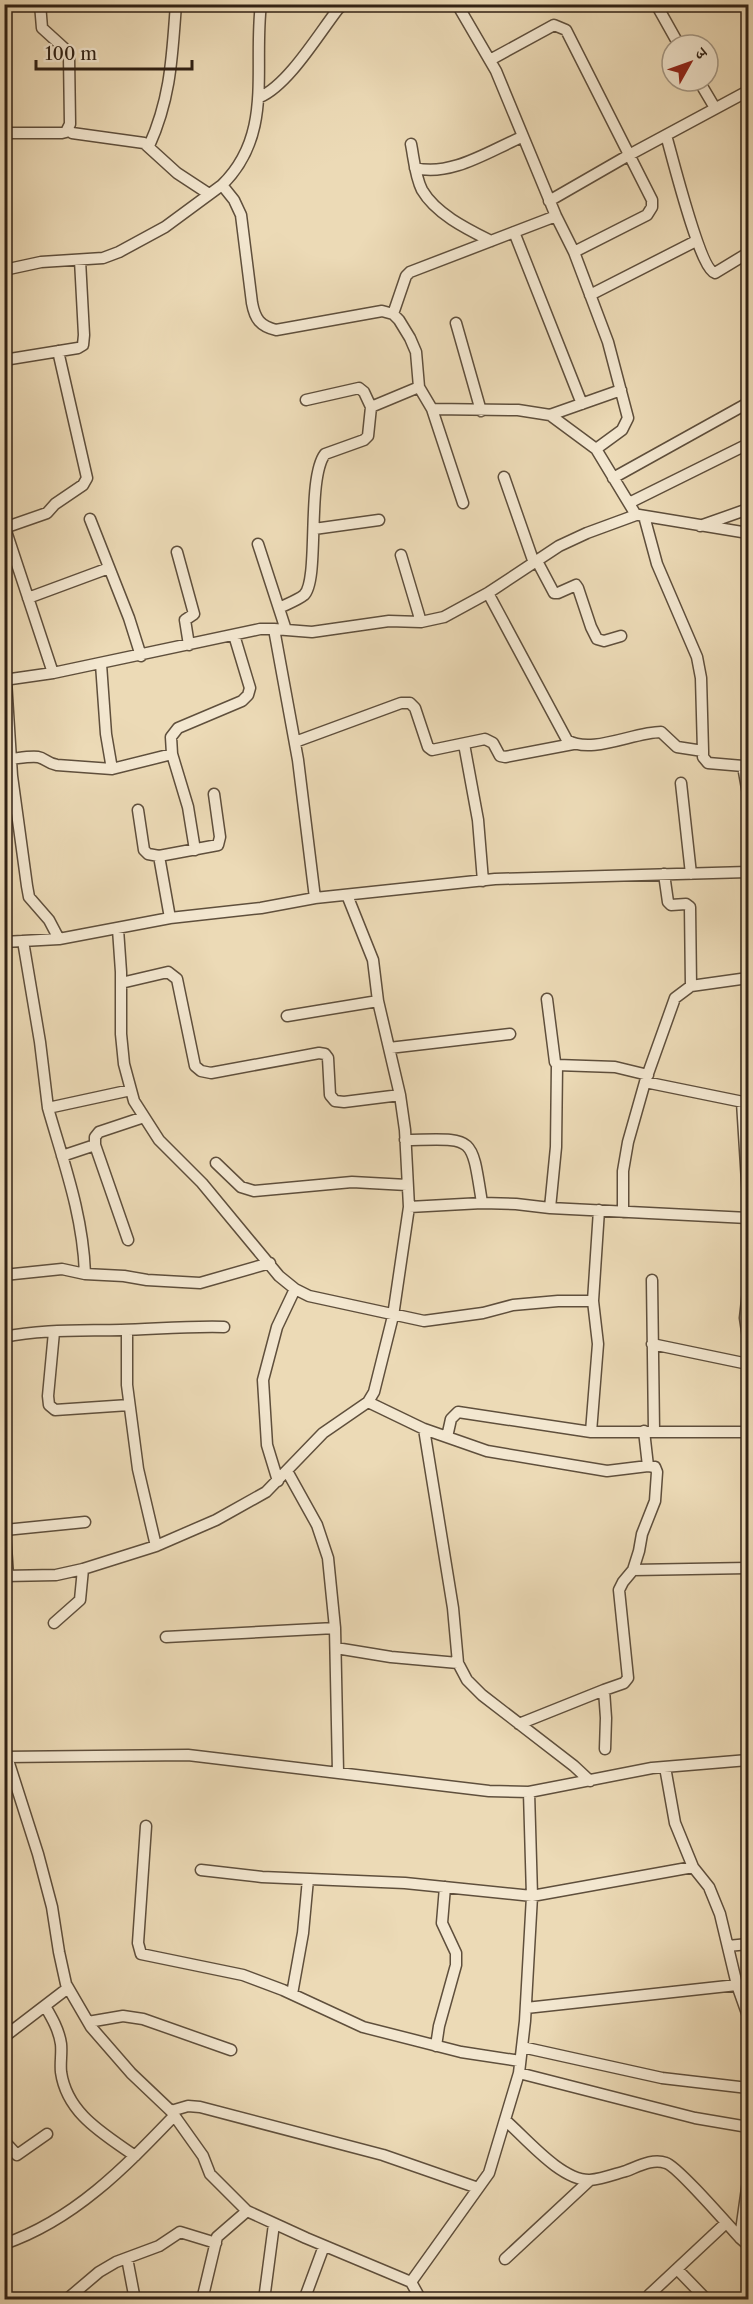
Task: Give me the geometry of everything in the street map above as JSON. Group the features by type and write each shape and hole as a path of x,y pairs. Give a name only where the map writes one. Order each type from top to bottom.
{"street":[{"path":"4,133 62,133 68,129 70,124 69,56 64,48 42,28 40,4"},
{"path":"149,146 161,118 167,95 176,4"},
{"path":"4,270 40,261 103,258 119,252 165,227 222,185 246,154 260,105 261,4"},
{"path":"260,97 270,93 282,82 344,4"},
{"path":"457,4 496,71 549,201 574,252 608,342 628,418 622,430 596,449"},
{"path":"656,4 672,33"},
{"path":"490,60 554,25 566,30 652,200 652,207 647,215 574,252"},
{"path":"549,201 629,154 748,91"},
{"path":"706,93 715,108"},
{"path":"68,129 72,133 144,143 177,173 208,194"},
{"path":"666,135 696,241 712,272 720,270 748,253"},
{"path":"415,168 427,171 447,169 522,137"},
{"path":"411,144 415,168 424,192 434,205 464,228 490,241"},
{"path":"222,185 234,200 241,215 255,316 265,327 276,330 382,312 393,314 399,320 416,352 419,387 432,409 463,503"},
{"path":"393,314 406,276 410,272 556,216"},
{"path":"514,232 582,404"},
{"path":"590,295 696,241"},
{"path":"4,360 78,348 83,345 80,260"},
{"path":"456,323 481,411"},
{"path":"54,674 5,528 47,513 55,504 83,485 87,478 58,351"},
{"path":"371,407 419,387"},
{"path":"279,608 304,595 307,590 317,480 322,458 325,454 364,440 368,436 371,407 364,392 359,388 306,400"},
{"path":"550,415 621,390"},
{"path":"613,478 748,403"},
{"path":"432,409 518,410 550,415 596,449 628,503 640,516 657,564 697,657 701,678 703,758 708,763 743,766 748,794"},
{"path":"628,503 748,444"},
{"path":"504,477 535,562 554,593 576,585 597,639 604,641 621,636"},
{"path":"700,526 748,509"},
{"path":"59,939 49,920 29,897 11,759 5,680 54,674 234,635 274,629 312,632 389,621 421,622 444,617 488,593 587,532 640,516 748,533"},
{"path":"90,519 141,656"},
{"path":"314,530 379,520"},
{"path":"258,544 286,630"},
{"path":"177,552 194,614 185,620 189,645"},
{"path":"400,555 421,622"},
{"path":"28,598 110,568"},
{"path":"488,593 532,671 567,740 573,744"},
{"path":"274,629 295,742 315,898"},
{"path":"195,850 189,807 172,754 171,737 173,732 242,701 248,695 250,688 234,635"},
{"path":"101,664 106,734 112,769"},
{"path":"295,742 401,703 410,703 415,708 428,747 432,750 489,740 500,756 505,757 573,744 587,746 661,732 677,747 702,751"},
{"path":"464,744 478,820 483,881"},
{"path":"11,759 37,757 42,758 48,764 112,769 172,754"},
{"path":"681,783 691,874"},
{"path":"138,810 144,850 148,854 159,856 215,847 220,842 214,794"},
{"path":"159,856 170,918"},
{"path":"4,942 59,939 170,918 261,908 315,898 483,881 748,872"},
{"path":"664,874 668,902 671,905 686,904 690,907 691,986"},
{"path":"4,1517 6,1576 56,1575 156,1546 216,1520 267,1492 323,1433 368,1402 374,1392 393,1316 409,1207 400,1095 378,1002 373,960 347,895"},
{"path":"118,928 121,1034 124,1064 134,1101 159,1140 202,1183 279,1276 295,1289 309,1296 424,1322 483,1313 513,1305 558,1300 593,1301"},
{"path":"23,941 40,1042 48,1108 80,1216 85,1274"},
{"path":"121,983 168,972 174,975 177,979 195,1066 201,1071 211,1073 319,1053 325,1054 328,1058 330,1095 335,1101 344,1102 400,1095"},
{"path":"623,1212 623,1171 628,1142 646,1079 675,998 691,986 748,978"},
{"path":"547,999 557,1065 556,1147 550,1208"},
{"path":"287,1016 378,1002"},
{"path":"389,1048 510,1034"},
{"path":"557,1065 599,1065 745,1103 748,1198"},
{"path":"48,1108 131,1090"},
{"path":"128,1240 95,1145 99,1131 144,1118"},
{"path":"405,1140 456,1139 465,1143 475,1157 482,1203"},
{"path":"62,1156 95,1145"},
{"path":"216,1163 241,1187 254,1191 352,1182 407,1185"},
{"path":"409,1207 482,1203 516,1204 550,1208 748,1218"},
{"path":"591,1432 598,1344 593,1301 599,1210"},
{"path":"4,1275 62,1269 85,1274 201,1283 270,1263"},
{"path":"648,1466 652,1280"},
{"path":"278,1481 267,1445 263,1380 277,1327 295,1289"},
{"path":"748,1291 745,1318 748,1338"},
{"path":"4,1337 19,1334 184,1326 224,1327"},
{"path":"127,1330 129,1406 138,1469 156,1546"},
{"path":"54,1332 48,1396 50,1405 55,1410 129,1406"},
{"path":"652,1344 748,1364"},
{"path":"368,1402 424,1429 488,1451 607,1471 655,1467 657,1472 655,1501 642,1534 633,1570 623,1581 619,1590 628,1678 624,1683 519,1724"},
{"path":"447,1437 453,1415 458,1412 591,1432 748,1432"},
{"path":"424,1429 453,1608 458,1663 467,1680 482,1695 590,1780"},
{"path":"287,1471 310,1511 324,1543 335,1628 338,1772"},
{"path":"5,1530 85,1522"},
{"path":"633,1570 748,1568"},
{"path":"54,1623 80,1600 83,1569"},
{"path":"166,1637 335,1628"},
{"path":"336,1648 391,1657 458,1663"},
{"path":"604,1690 606,1718 604,1749"},
{"path":"421,2300 411,2282 247,2211 210,2174 203,2156 172,2114 130,2073 88,2022 68,1988 59,1952 52,1907 38,1854 6,1757 188,1755 489,1791 529,1792 665,1767 748,1760"},
{"path":"665,1767 675,1823 693,1867 710,1887 720,1914 737,1985 748,2016"},
{"path":"411,2282 489,2173 519,2073 526,2008 532,1896 529,1792"},
{"path":"146,1826 138,1943 141,1954 243,1976 292,1994 363,2027 462,2052 520,2061"},
{"path":"201,1870 262,1877 445,1887 532,1896 693,1867"},
{"path":"292,1994 303,1933 308,1879"},
{"path":"435,2046 456,1965 456,1953 442,1923 445,1887"},
{"path":"728,1946 748,1944"},
{"path":"526,2008 737,1985"},
{"path":"4,2037 68,1988"},
{"path":"45,2006 56,2025 61,2044 61,2072 69,2097 77,2111 87,2122 135,2156"},
{"path":"88,2022 116,2016 143,2019 231,2050"},
{"path":"522,2047 662,2078 748,2088"},
{"path":"519,2073 694,2118 748,2127"},
{"path":"4,2244 48,2225 75,2208 135,2156 172,2114 188,2106 200,2107 383,2155 478,2188"},
{"path":"505,2120 573,2178 590,2180 652,2162 665,2162 676,2168 745,2242"},
{"path":"4,2141 17,2155 47,2134"},
{"path":"506,2259 590,2180"},
{"path":"745,2242 748,2181"},
{"path":"202,2300 220,2232 247,2211"},
{"path":"649,2295 726,2223"},
{"path":"264,2300 274,2224"},
{"path":"66,2300 99,2272 159,2246 181,2232 216,2243"},
{"path":"304,2300 324,2246"},
{"path":"127,2258 135,2300"},
{"path":"677,2269 707,2300"}]}
